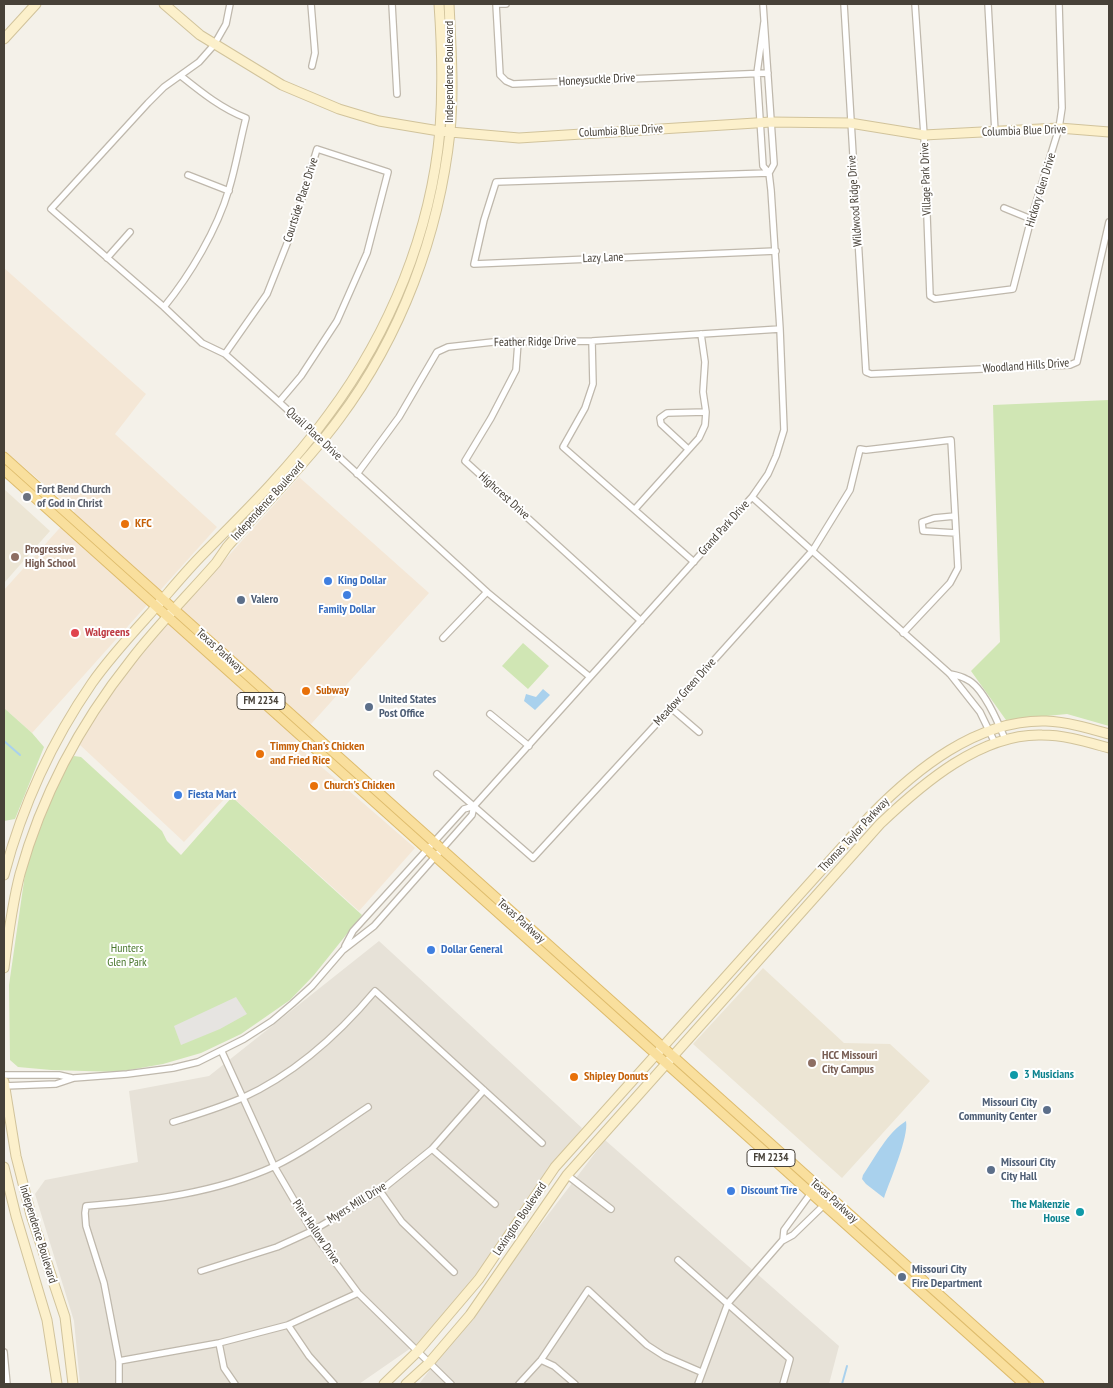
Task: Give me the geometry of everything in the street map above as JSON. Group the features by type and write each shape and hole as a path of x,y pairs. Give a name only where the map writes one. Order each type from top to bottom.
{"main road":[{"name":"Texas Parkway","path":"4,457 538,935 660,1051 666,1064 1024,1384"},
{"name":"Texas Parkway","path":"4,470 531,943 660,1051 673,1056 1039,1384"},
{"path":"22,486 30,486 37,493 43,492"},
{"path":"274,714 283,713 288,718 297,719"},
{"path":"337,769 343,768 351,774 357,774"},
{"path":"531,943 538,935"}],"street":[{"path":"4,39 36,4"},
{"name":"Columbia Blue Drive","path":"164,4 214,45 282,85 338,109 379,121 440,132 519,138 771,122 850,124 924,135 1059,128 1109,132"},
{"path":"164,307 196,263 229,191 246,118 235,114 219,104 181,76 199,62 214,45 226,24 230,4"},
{"path":"311,4 314,53 312,66"},
{"path":"392,4 397,94"},
{"name":"Independence Boulevard","path":"4,875 28,801 61,734 92,682 123,644 205,552 231,527 314,435 351,383 374,344 422,242 440,132 442,75 440,4"},
{"name":"Independence Boulevard","path":"4,968 7,924 34,830 43,806 74,744 119,675 141,647 322,441 360,389 383,349 402,310 441,187 450,132 453,85 449,4"},
{"path":"496,4 506,4"},
{"name":"Honeysuckle Drive","path":"496,4 500,75 506,82 514,84 768,73"},
{"name":"Grand Park Drive","path":"4,1086 56,1084 74,1078 173,1068 198,1062 222,1052 265,1026 312,986 343,950 374,926 472,815 474,806 752,498 768,474 784,430 776,251 769,172 774,164 763,4"},
{"name":"Wildwood Ridge Drive","path":"844,4 866,372 871,374 892,373"},
{"name":"Village Park Drive","path":"915,4 924,135 930,296 935,299 988,292"},
{"path":"988,4 995,132"},
{"name":"Hickory Glen Drive","path":"988,292 1013,290 1059,128 1062,108 1059,4"},
{"path":"440,15 450,15"},
{"name":"Grand Park Drive","path":"764,22 757,73 763,166 769,172"},
{"name":"Quail Place Drive","path":"181,76 164,87 148,103 51,209 164,307 202,343 225,354 487,592 590,678"},
{"name":"Courtside Place Drive","path":"225,354 267,294 292,231 317,149 388,172 367,253 337,321 301,376 279,402"},
{"name":"Lazy Lane","path":"769,172 496,182 484,220 474,264 776,251"},
{"path":"188,175 229,191"},
{"path":"1004,208 1032,219"},
{"name":"Woodland Hills Drive","path":"892,373 1070,365 1077,362 1109,222"},
{"path":"107,258 130,232"},
{"name":"Feather Ridge Drive","path":"358,474 399,417 437,352 448,346 518,342 592,341 780,328"},
{"path":"635,509 699,438 705,425 706,412 703,392 705,362 701,334"},
{"path":"592,341 593,384 581,416 563,447 694,562"},
{"name":"Highcrest Drive","path":"518,342 516,370 491,418 465,461 641,621"},
{"path":"374,344 383,349"},
{"path":"688,449 661,424 660,418 667,413 706,412"},
{"name":"Meadow Green Drive","path":"474,806 533,858 813,550 850,490 860,449 866,450 951,440 955,516"},
{"path":"752,498 813,550 950,674 980,712 995,743"},
{"path":"902,632 950,583 958,568 956,533 955,516 934,518 922,522 923,531 956,533"},
{"path":"231,527 241,531"},
{"path":"443,638 487,592"},
{"path":"950,674 967,679 980,691 1005,739"},
{"path":"671,708 699,732"},
{"path":"490,714 528,746"},
{"name":"Thomas Taylor Parkway","path":"660,1051 883,802 942,756 989,731 1018,723 1044,721 1076,725 1109,734"},
{"path":"61,734 74,744"},
{"name":"Thomas Taylor Parkway","path":"666,1064 880,824 928,782 949,768 1005,739 1040,734 1059,736 1109,748"},
{"path":"437,774 474,806"},
{"name":"Grand Park Drive","path":"343,950 353,931 426,849 464,808 474,806"},
{"path":"731,970 741,979"},
{"path":"173,1122 242,1098 294,1068 322,1046 353,1017 376,991 542,1143"},
{"name":"Lexington Boulevard","path":"384,1384 417,1352 479,1279 556,1167 660,1051"},
{"name":"Pine Hollow Drive","path":"222,1052 274,1166 312,1231 358,1293 451,1384"},
{"name":"Lexington Boulevard","path":"406,1384 429,1363 470,1315 567,1175 666,1064"},
{"name":"Grand Park Drive","path":"4,1075 59,1075 74,1078"},
{"name":"Independence Boulevard","path":"4,1082 16,1156 31,1215 63,1312 71,1358 73,1384"},
{"name":"Myers Mill Drive","path":"202,1271 277,1248 312,1231 380,1191 432,1149 484,1090"},
{"path":"119,1384 120,1361 104,1283 86,1226 86,1206 178,1195 235,1180 274,1166 310,1146 368,1107"},
{"path":"432,1149 495,1204"},
{"path":"571,1149 582,1158"},
{"name":"Independence Boulevard","path":"4,1168 16,1216 46,1316 57,1384"},
{"path":"567,1175 611,1209"},
{"path":"380,1191 402,1222 454,1272"},
{"path":"783,1240 784,1230 811,1193 815,1193 825,1199 831,1198"},
{"path":"698,1384 728,1304 783,1240 793,1235 824,1206"},
{"path":"495,1255 506,1262"},
{"path":"678,1260 790,1358 783,1384"},
{"path":"519,1384 541,1360 588,1290 647,1346 664,1356 701,1372"},
{"path":"120,1361 219,1343 288,1325 358,1293"},
{"path":"46,1316 63,1312"},
{"path":"288,1325 309,1356 334,1384"},
{"path":"219,1343 224,1368 235,1384"},
{"path":"4,1352 6,1384"},
{"path":"541,1360 554,1366 575,1384"}],"shaded area":[{"path":"4,268 146,394 115,434 217,527 32,733 4,708 4,590 75,511 4,450"},
{"path":"299,477 429,593 294,743 415,848 359,911 229,794 184,842 80,745 83,735 125,674 147,647"},
{"name":"Progressive High School","path":"4,489 50,531 4,583"},
{"path":"379,941 582,1128 437,1330 359,1384 80,1384 74,1321 35,1194 45,1180 138,1162 129,1091 209,1076"},
{"name":"HCC Missouri City Campus","path":"763,968 844,1043 890,1044 930,1081 842,1178 693,1044"},
{"path":"236,997 247,1014 220,1029 181,1045 174,1026"},
{"path":"605,1140 839,1346 829,1384 419,1384"}],"green space":[{"path":"1109,400 1109,726 1067,714 1006,720 971,671 1000,642 993,405"},
{"path":"523,643 549,666 528,689 502,666"},
{"path":"4,708 32,733 44,747 15,819 4,821"},
{"name":"Hunters Glen Park","path":"74,756 81,757 162,831 167,841 181,855 232,797 362,915 314,975 290,1000 241,1034 201,1053 163,1064 118,1072 18,1067 10,1060 9,985 25,874 44,810 68,762"}],"water":[{"path":"543,689 550,695 535,710 524,701 526,694 536,697"},
{"path":"906,1121 902,1148 884,1198 866,1184 862,1179 863,1175 887,1138"}],"waterway":[{"path":"4,741 20,755"},
{"path":"842,1384 847,1366"}],"place":[{"name":"Fort Bend Church of God in Christ","path":"27,497"},
{"name":"KFC","path":"125,524"},
{"name":"Progressive High School","path":"15,557"},
{"name":"King Dollar","path":"328,581"},
{"name":"Family Dollar","path":"347,595"},
{"name":"Valero","path":"241,600"},
{"name":"Walgreens","path":"75,633"},
{"name":"Subway","path":"306,691"},
{"name":"United States Post Office","path":"369,707"},
{"name":"Timmy Chan's Chicken and Fried Rice","path":"260,754"},
{"name":"Church's Chicken","path":"314,786"},
{"name":"Fiesta Mart","path":"178,795"},
{"name":"Dollar General","path":"431,950"},
{"name":"HCC Missouri City Campus","path":"812,1063"},
{"name":"3 Musicians","path":"1014,1075"},
{"name":"Shipley Donuts","path":"574,1077"},
{"name":"Missouri City Community Center","path":"1047,1110"},
{"name":"Missouri City City Hall","path":"991,1170"},
{"name":"Discount Tire","path":"731,1191"},
{"name":"The Makenzie House","path":"1080,1212"},
{"name":"Missouri City Fire Department","path":"902,1277"}]}
